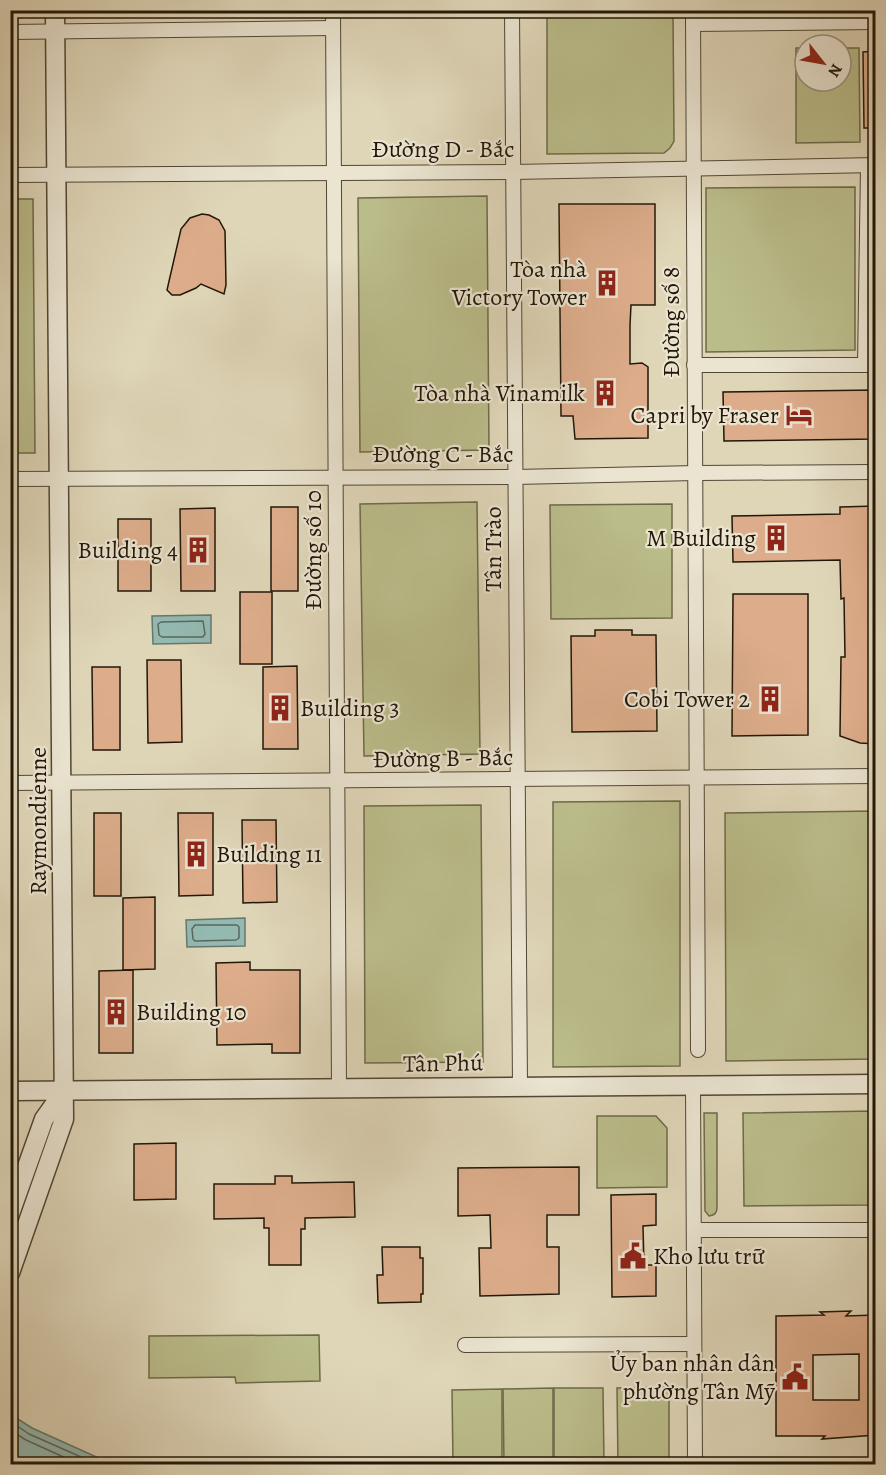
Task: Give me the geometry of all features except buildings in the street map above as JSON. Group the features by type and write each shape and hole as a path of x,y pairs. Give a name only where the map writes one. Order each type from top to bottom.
{"street":[{"name":"Raymondienne","path":"11,1270 64,1119 55,10"},
{"name":"Đường số 10","path":"333,10 339,1088"},
{"name":"Tân Trào","path":"512,10 520,1087"},
{"path":"693,17 876,22"},
{"name":"Đường số 8","path":"693,17 698,1050"},
{"path":"10,32 333,28"},
{"path":"694,365 870,365 872,166"},
{"name":"Đường D - Bắc","path":"10,175 513,172 872,166"},
{"name":"Đường C - Bắc","path":"10,478 515,477 876,472"},
{"name":"Đường B - Bắc","path":"10,783 876,776"},
{"name":"Tân Phú","path":"10,1091 876,1084"},
{"path":"693,1086 695,1464"},
{"path":"10,1214 44,1119 64,1091"},
{"path":"694,1230 876,1230"},
{"path":"465,1345 693,1344"}],"green space":[{"path":"547,11 673,11 674,141 670,148 664,153 547,154"},
{"path":"853,48 859,48 860,142 796,143 796,93 853,93"},
{"path":"855,187 855,350 706,352 706,188"},
{"path":"487,196 489,450 360,452 358,198"},
{"path":"10,199 33,199 35,453 11,453"},
{"path":"477,502 480,754 364,756 360,504"},
{"path":"672,504 672,618 551,619 550,505"},
{"path":"680,801 680,1066 553,1067 553,802"},
{"path":"481,805 483,1062 365,1063 364,806"},
{"path":"875,811 875,1059 726,1061 725,813"},
{"path":"875,1111 875,1205 744,1206 743,1113"},
{"path":"704,1113 717,1113 717,1209 713,1215 709,1216 705,1211"},
{"path":"597,1116 656,1116 667,1128 667,1187 597,1188"},
{"path":"319,1335 320,1381 236,1383 235,1377 149,1378 149,1336"},
{"path":"669,1387 669,1464 618,1464 617,1388"},
{"path":"553,1388 553,1464 504,1464 503,1389"},
{"path":"554,1388 603,1388 604,1464 554,1464"},
{"path":"502,1389 502,1464 453,1464 452,1390"}],"water":[{"path":"211,615 211,643 153,644 152,616"},
{"path":"245,918 245,946 187,947 186,920"},
{"path":"10,1414 32,1428 112,1464 11,1464"}],"place":[{"name":"Tòa nhà Victory Tower","path":"607,283"},
{"name":"Tòa nhà Vinamilk","path":"605,393"},
{"name":"Capri by Fraser","path":"799,415"},
{"name":"M Building","path":"776,538"},
{"name":"Building 4","path":"198,550"},
{"name":"Cobi Tower 2","path":"770,699"},
{"name":"Building 3","path":"280,708"},
{"name":"Building 11","path":"196,854"},
{"name":"Building 10","path":"116,1012"},
{"name":"Kho lưu trữ","path":"633,1256"},
{"name":"Ủy ban nhân dân phường Tân Mỹ","path":"795,1377"}]}
